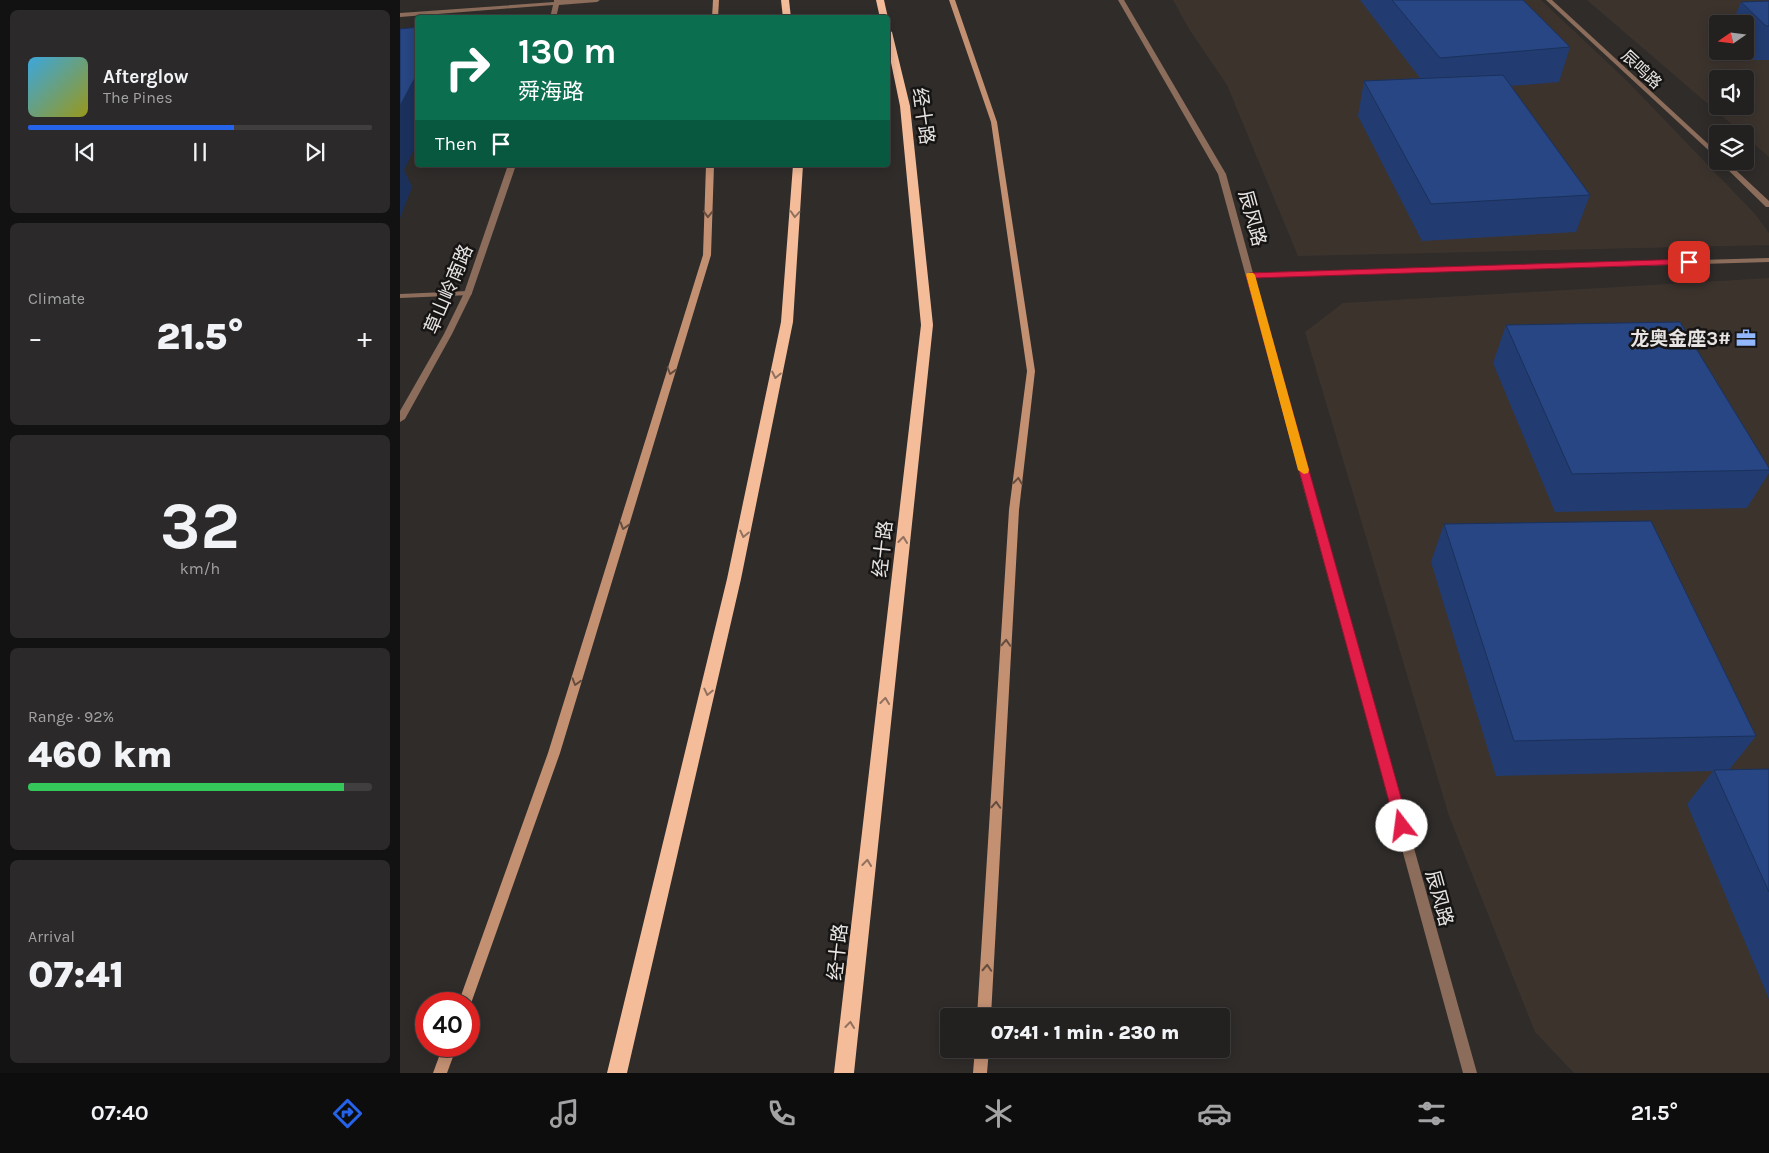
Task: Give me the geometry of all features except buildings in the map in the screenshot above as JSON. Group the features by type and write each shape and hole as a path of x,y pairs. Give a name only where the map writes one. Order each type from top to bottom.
{"highway":[{"path":"785,0 787,15"},
{"path":"880,0 883,15"},
{"name":"经十路","path":"844,1073 927,324 905,106 890,41"},
{"path":"618,1073 734,579 785,332 798,167"}],"main road":[{"path":"715,15 716,0"},
{"path":"952,0 994,122 1031,371 1014,510 984,1008"},
{"path":"469,992 554,753 707,255 710,167"},
{"path":"440,1073 446,1057"},
{"path":"980,1073 981,1058"}],"street":[{"path":"400,15 597,0"},
{"name":"辰风路","path":"1122,0 1222,174 1470,1073"},
{"name":"辰鸣路","path":"1548,0 1709,149"},
{"path":"554,15 557,2"},
{"name":"草山岭南路","path":"400,419 448,334 468,293 511,167"},
{"path":"1732,170 1769,205"},
{"path":"1250,275 1769,260"},
{"path":"400,296 468,293"}],"shaded area":[{"path":"1173,0 1541,0 1627,81 1709,166 1709,170 1713,170 1755,214 1769,233 1769,245 1298,256 1227,85 1189,29"},
{"path":"1587,0 1769,0 1769,157 1754,144 1754,125 1733,125 1721,115 1754,115 1754,70 1709,70 1709,105"},
{"path":"1769,278 1769,1073 1574,1073 1535,1032 1449,816 1305,332 1343,303"}],"slow traffic":[{"path":"1250,275 1304,470"}],"place":[{"name":"龙奥金座3#","path":"1746,338"}],"route":[{"path":"1402,826 1250,275 1689,262"}]}
